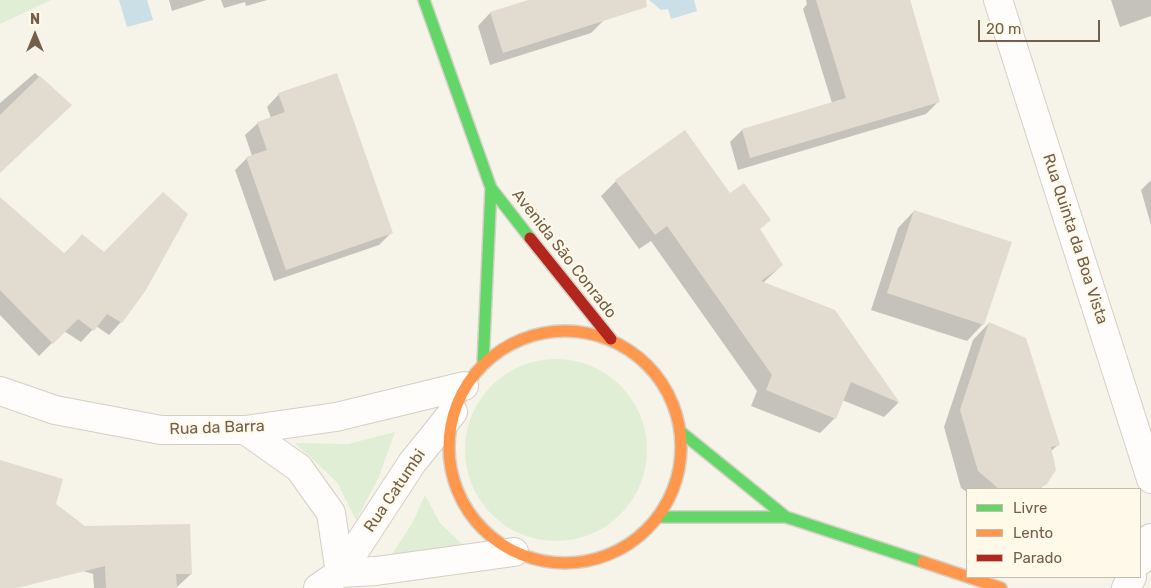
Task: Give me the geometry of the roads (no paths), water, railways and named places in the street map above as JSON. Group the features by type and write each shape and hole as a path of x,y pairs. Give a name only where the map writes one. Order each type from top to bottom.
{"street":[{"name":"Avenida São Conrado","path":"424,0 491,188 611,339"},
{"name":"Rua Quinta da Boa Vista","path":"998,0 1151,479"},
{"name":"Avenida São Conrado","path":"483,364 491,188"},
{"path":"578,331 611,339 644,361 669,393 681,432 680,469 660,517 646,532 617,552 583,563 548,563 514,552 486,534 464,508 451,477 448,445 452,412 464,386 483,364 510,344 543,332 578,331"},
{"name":"Rua da Barra","path":"0,391 54,410 161,430 245,430 336,418 464,386"},
{"name":"Rua Catumbi","path":"329,580 412,463 452,412"},
{"path":"245,430 299,468 331,513 329,580 514,552"},
{"path":"681,432 786,516"},
{"path":"660,517 786,516 966,576"},
{"path":"1141,559 1151,538"},
{"path":"971,578 1001,588"}]}
